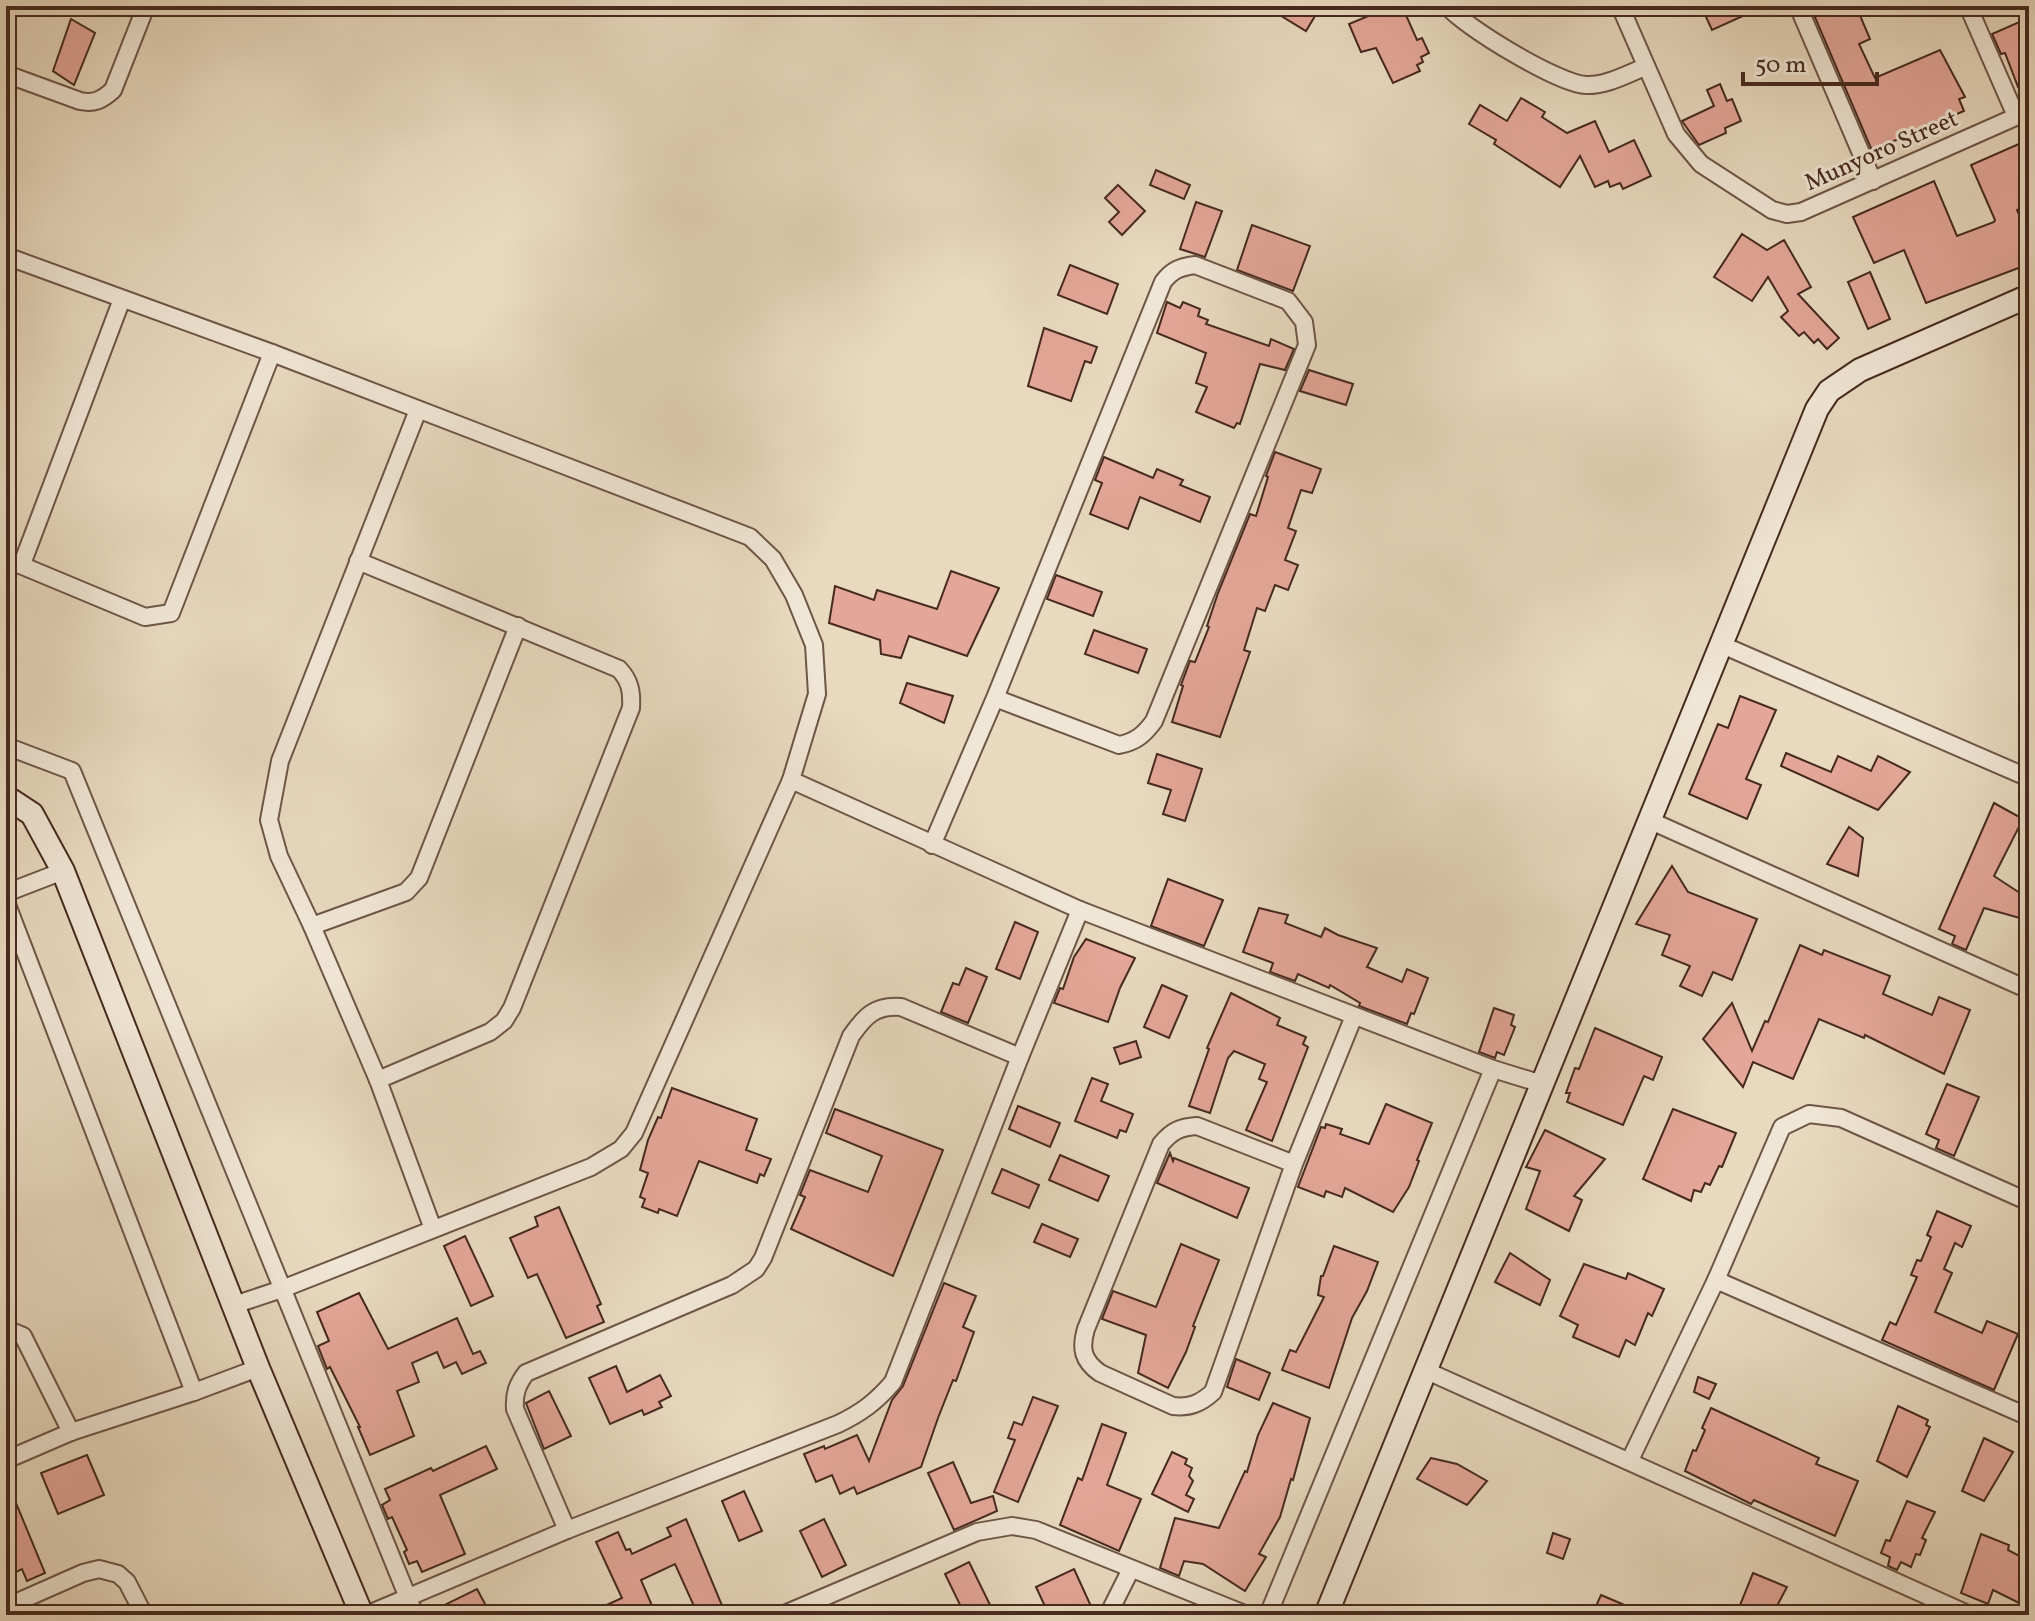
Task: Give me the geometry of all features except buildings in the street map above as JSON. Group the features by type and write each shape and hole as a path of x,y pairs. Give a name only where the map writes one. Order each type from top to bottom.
{"street":[{"path":"6,74 80,101 91,103 103,99 113,90 146,6"},
{"path":"1447,6 1473,28 1571,83 1599,85 1645,67"},
{"name":"Munyoro Street","path":"1620,6 1645,67 1686,150 1701,164 1772,210 1787,214 1801,212 2022,114"},
{"path":"1798,6 1873,181"},
{"path":"1968,6 2022,114"},
{"path":"6,256 272,353 750,537 773,559 794,595 814,645 817,694 791,780 634,1133 621,1149 591,1167 234,1305"},
{"path":"932,845 995,698 1163,282 1170,272 1195,265 1288,301 1304,322 1307,345 1154,721 1144,735 1119,745 995,698"},
{"path":"122,299 14,562 145,617 171,613 272,353"},
{"path":"1326,1615 1651,821 1809,423 1829,391 1860,370 2027,301"},
{"path":"418,410 280,761 269,820 279,856 378,1080 433,1229"},
{"path":"358,561 619,669 628,679 632,693 631,708 512,1008 504,1021 490,1032 378,1080"},
{"path":"312,926 386,901 406,892 419,878 518,626"},
{"path":"1720,644 2029,778"},
{"path":"6,746 72,771 415,1615"},
{"path":"791,780 1080,910 1493,1069 1542,1084"},
{"path":"6,797 32,814 63,871 258,1368 364,1615 567,1530 838,1424 877,1401 893,1382 1080,910"},
{"path":"1651,821 2029,990"},
{"path":"6,893 63,871"},
{"path":"6,902 194,1392"},
{"path":"567,1530 515,1409 518,1383 526,1373 732,1285 756,1269 851,1036 862,1019 887,1006 901,1007 1020,1057"},
{"path":"1294,1164 1197,1126 1182,1126 1169,1133 1161,1144 1086,1329 1083,1354 1090,1366 1173,1406 1195,1405 1213,1392 1294,1164 1354,1016"},
{"path":"1268,1615 1493,1069"},
{"path":"1630,1460 1716,1280 1782,1127 1809,1114 1841,1118 2029,1202"},
{"path":"1716,1280 2029,1417"},
{"path":"6,1329 23,1336 71,1432"},
{"path":"6,1460 71,1432 258,1368"},
{"path":"1427,1371 1970,1615"},
{"path":"782,1615 992,1527 1012,1526 1036,1530 1247,1615"},
{"path":"6,1607 99,1569 118,1574 127,1582 144,1615"},
{"path":"1108,1615 1131,1569"}]}
